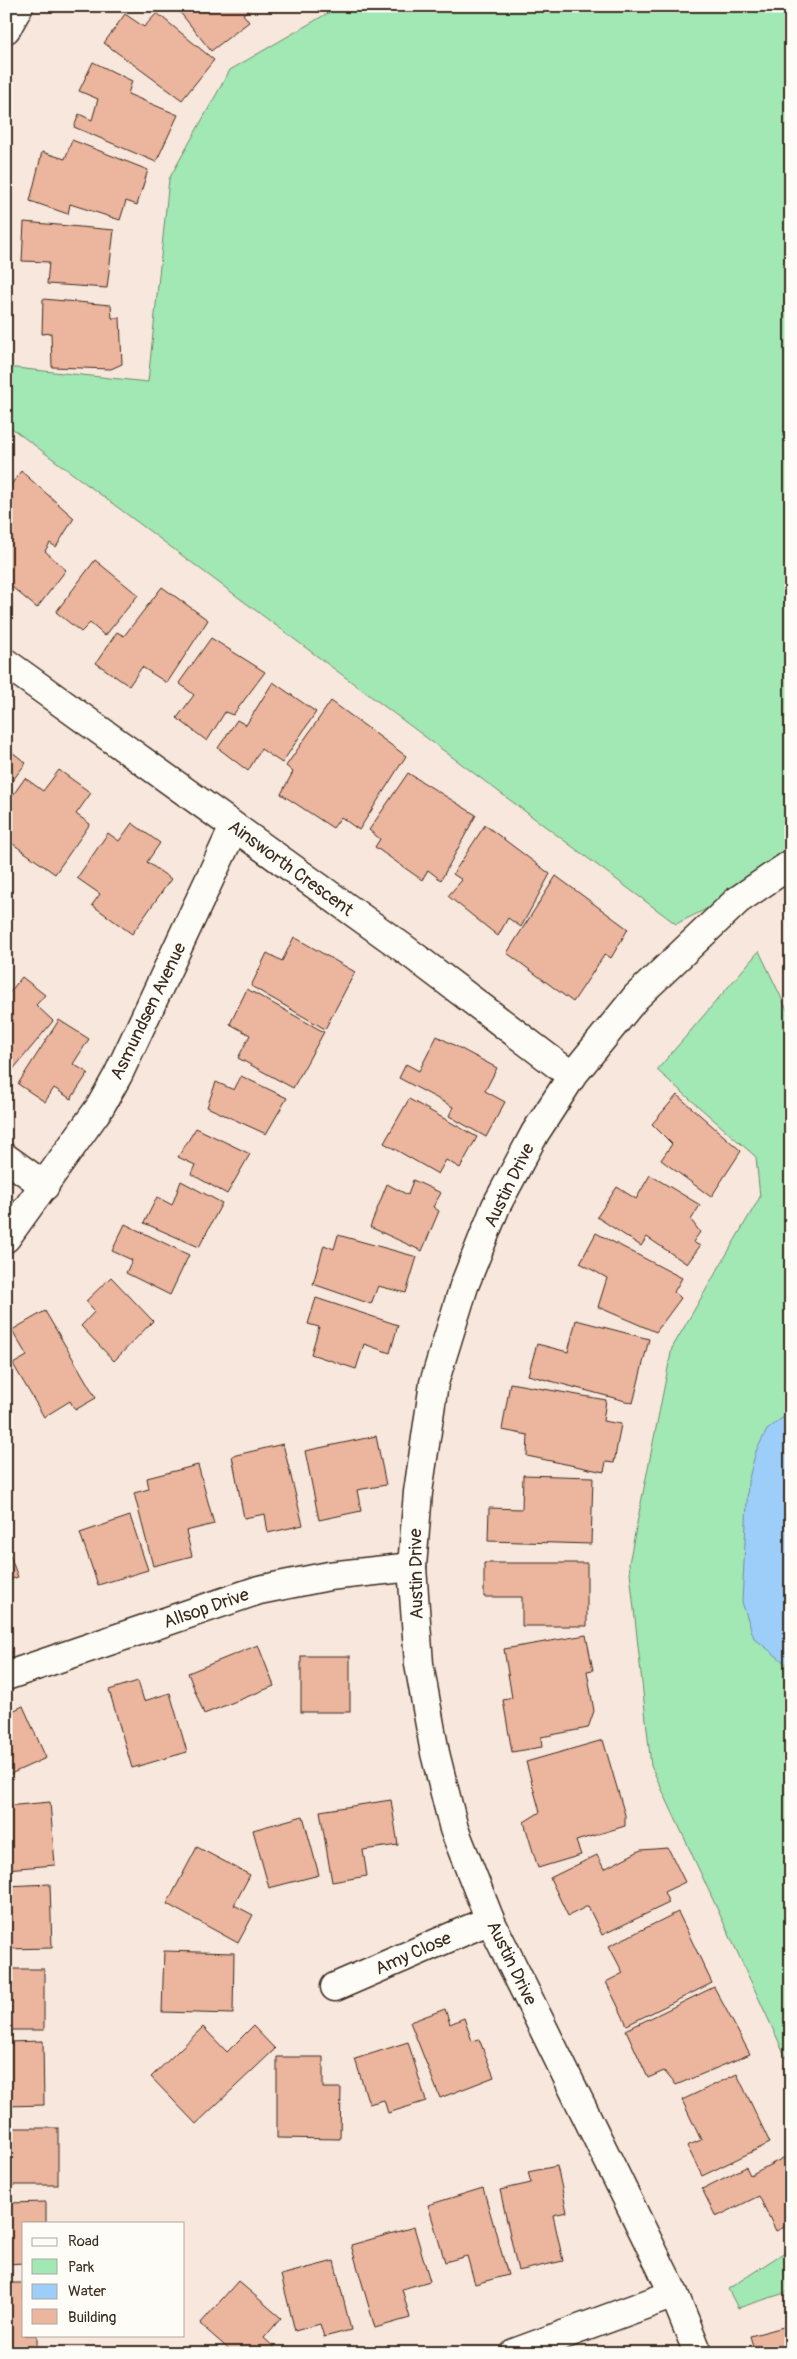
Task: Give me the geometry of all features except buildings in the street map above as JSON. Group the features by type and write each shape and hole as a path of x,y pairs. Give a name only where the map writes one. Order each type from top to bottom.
{"street":[{"path":"6,29 19,6"},
{"name":"Ainsworth Crescent","path":"6,663 402,947 572,1076"},
{"name":"Asmundsen Avenue","path":"6,1238 100,1107 118,1075 234,827"},
{"name":"Austin Drive","path":"698,2353 674,2294 490,1920 454,1829 435,1753 419,1664 412,1567 418,1492 434,1384 464,1286 496,1206 535,1133 572,1076 636,997 738,900 791,864"},
{"path":"6,1158 45,1186"},
{"name":"Allsop Drive","path":"6,1676 259,1590 329,1576 412,1567"},
{"name":"Amy Close","path":"335,1987 490,1920"},
{"path":"514,2353 674,2294"}],"green space":[{"path":"340,6 791,6 791,867 676,924 6,424 6,367 148,382 169,179 230,70"},
{"path":"759,951 791,1018 791,2068 651,1766 629,1563 672,1348 760,1197 756,1157 657,1070"},
{"path":"791,2248 791,2291 738,2308 728,2289"}],"water":[{"path":"791,1417 791,1668 754,1638 742,1602 748,1482 756,1451 767,1430 782,1418"}]}
